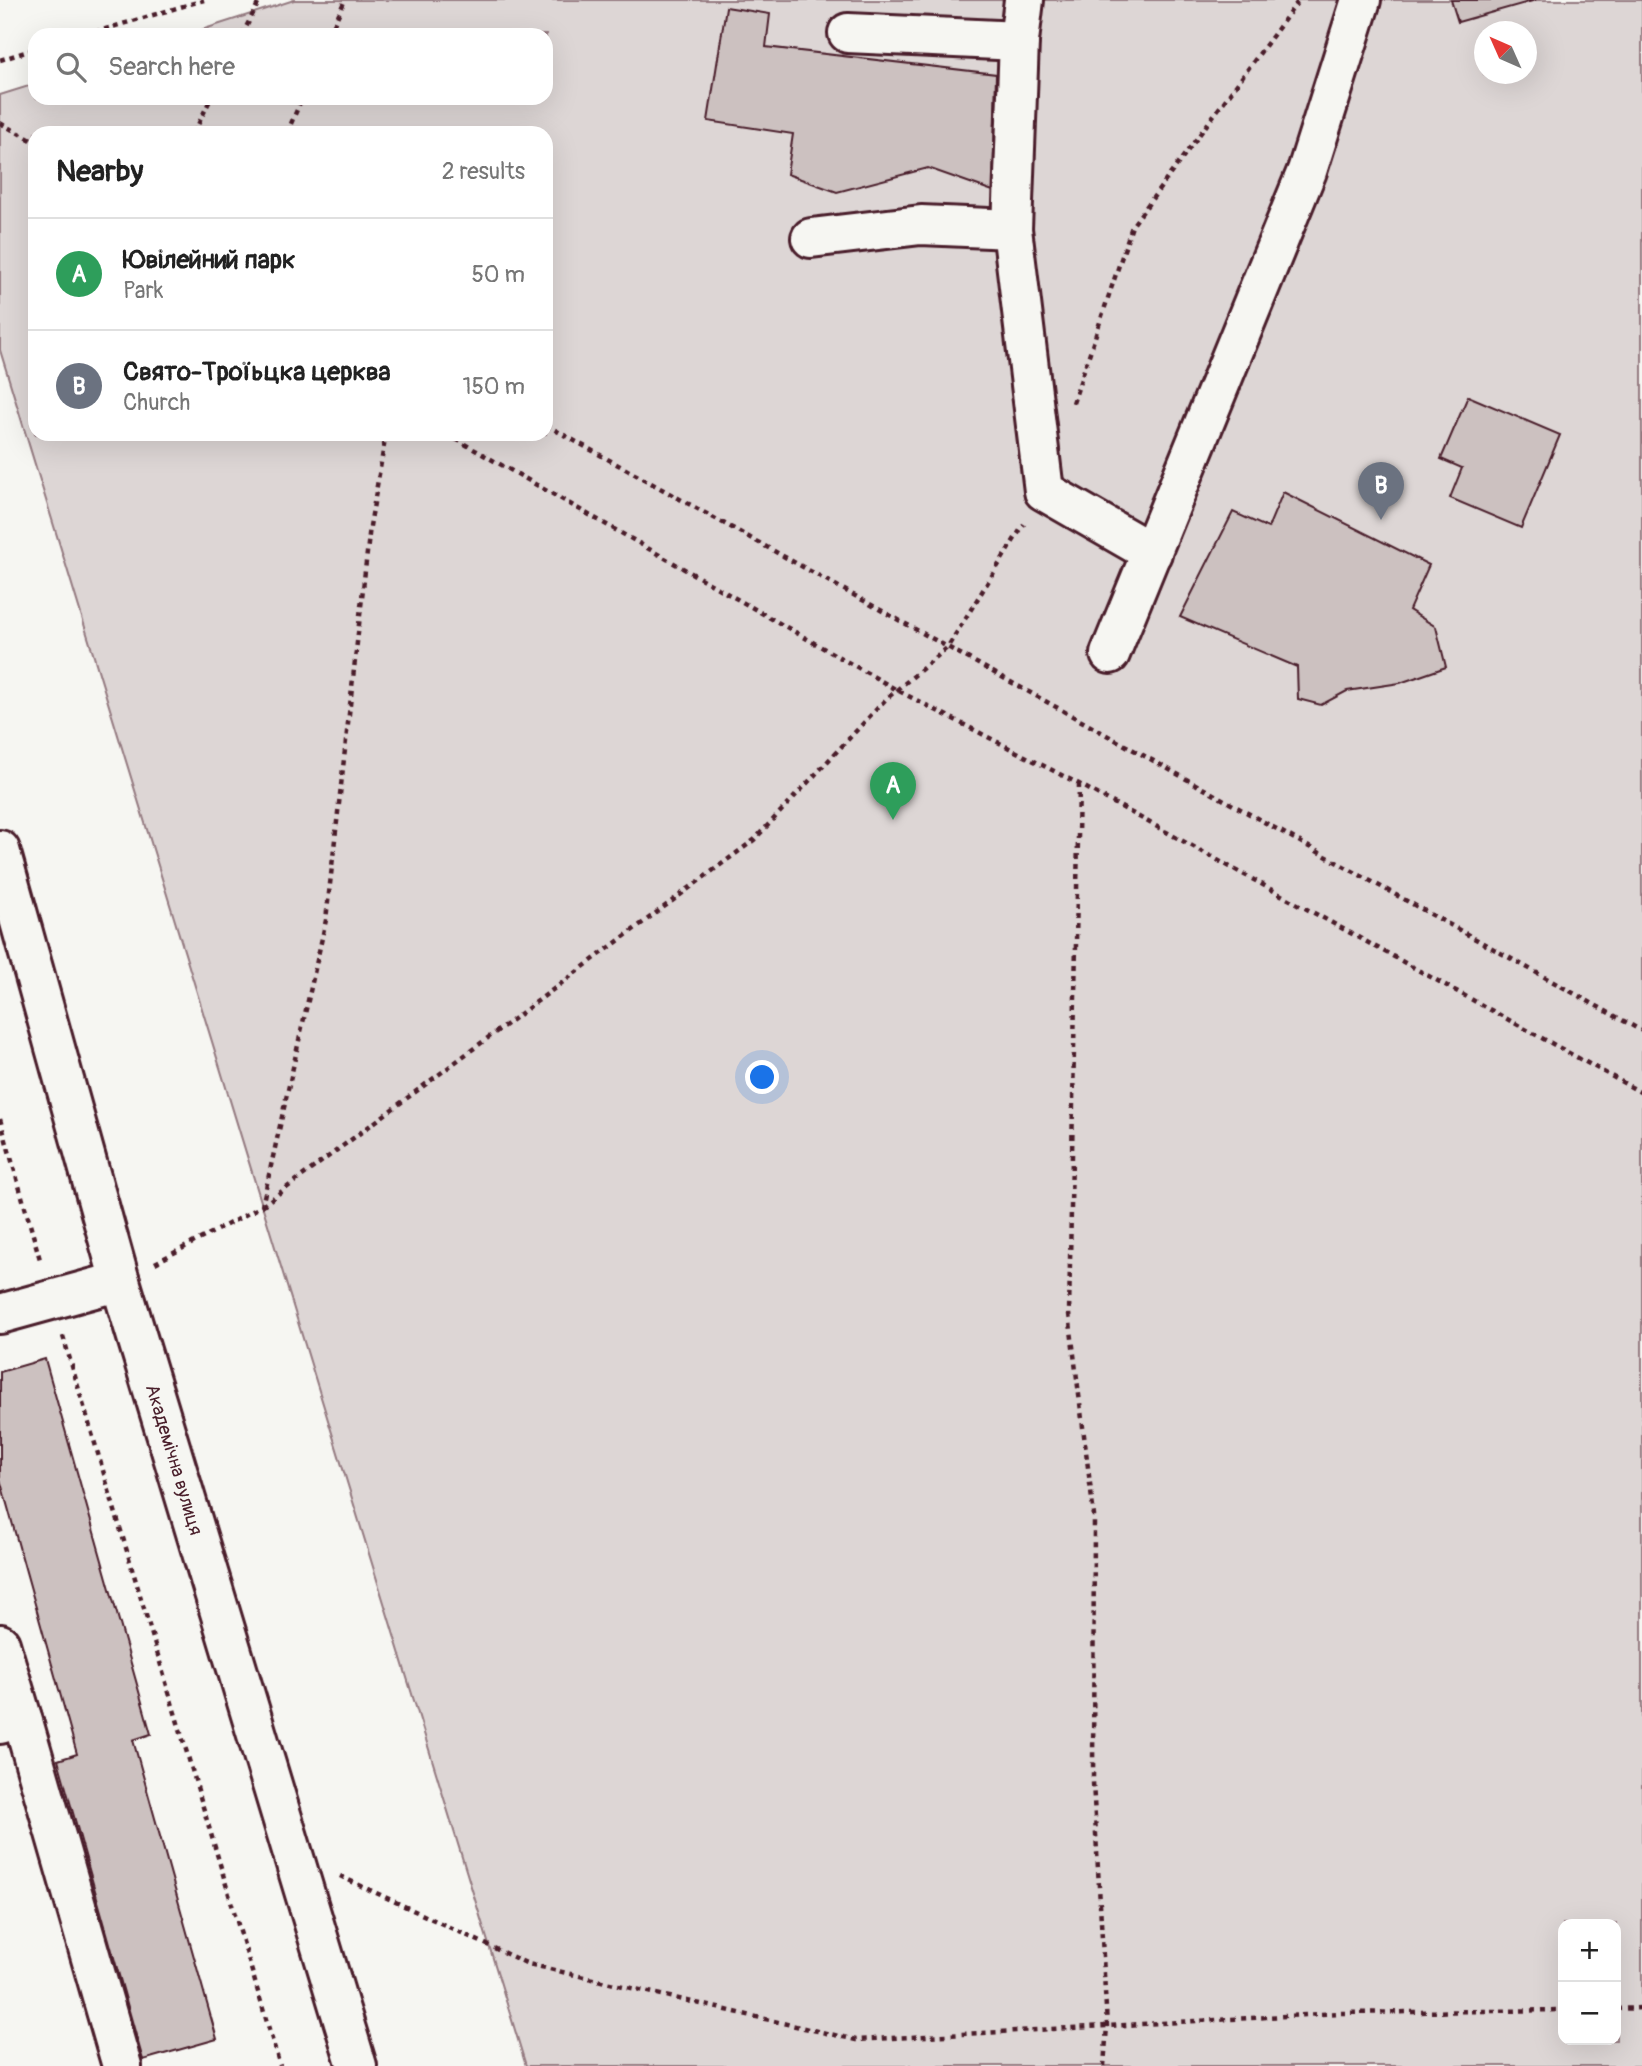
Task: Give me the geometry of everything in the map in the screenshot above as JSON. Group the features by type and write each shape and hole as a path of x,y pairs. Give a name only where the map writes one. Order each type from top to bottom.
{"street":[{"path":"1024,0 1019,41 1012,229 1044,491 1152,553"},
{"path":"1110,654 1307,171 1361,0"},
{"path":"848,33 1019,41"},
{"path":"811,238 921,225 1012,229"},
{"name":"Академічна вулиця","path":"0,850 7,902 292,1853 347,2064"},
{"path":"0,1314 120,1281"},
{"path":"0,1644 11,1721 122,2066"}],"path":[{"path":"109,28 204,0"},
{"path":"246,28 260,0"},
{"path":"333,28 345,0"},
{"path":"1070,412 1132,226 1298,0"},
{"path":"0,60 28,52"},
{"path":"197,126 208,105"},
{"path":"290,126 299,105"},
{"path":"0,123 28,138"},
{"path":"553,429 1642,1031"},
{"path":"262,1206 326,920 370,526 385,441"},
{"path":"459,441 897,690 1079,784 1642,1093"},
{"path":"120,1281 262,1206 754,840 897,690 947,648 1044,491"},
{"path":"1079,784 1069,1314 1094,1517 1093,1782 1107,2026 1104,2066"},
{"path":"0,1119 280,2066"},
{"path":"292,1853 528,1964 856,2040 1340,2013 1558,2010"},
{"path":"1621,2009 1642,2008"}],"shaded area":[{"path":"294,0 1642,0 1642,2066 526,2066 0,350 0,95 28,86 28,105 553,105 553,28 208,28"}],"building":[{"path":"1451,0 1536,0 1458,22"},
{"path":"726,7 770,14 766,47 996,74 993,191 928,168 837,192 787,174 793,134 708,121"},
{"path":"1468,396 1560,435 1521,528 1450,498 1462,468 1441,459"},
{"path":"1283,492 1429,565 1409,610 1436,627 1446,667 1400,683 1347,691 1321,705 1298,699 1297,667 1180,617 1233,512 1268,528"},
{"path":"45,1359 151,1734 133,1740 217,2039 143,2060 58,1760 77,1754 0,1479 0,1372"}],"place":[{"name":"Свято-Троїьцка церква","path":"1381,520"},
{"name":"Ювілейний парк","path":"893,820"}]}
